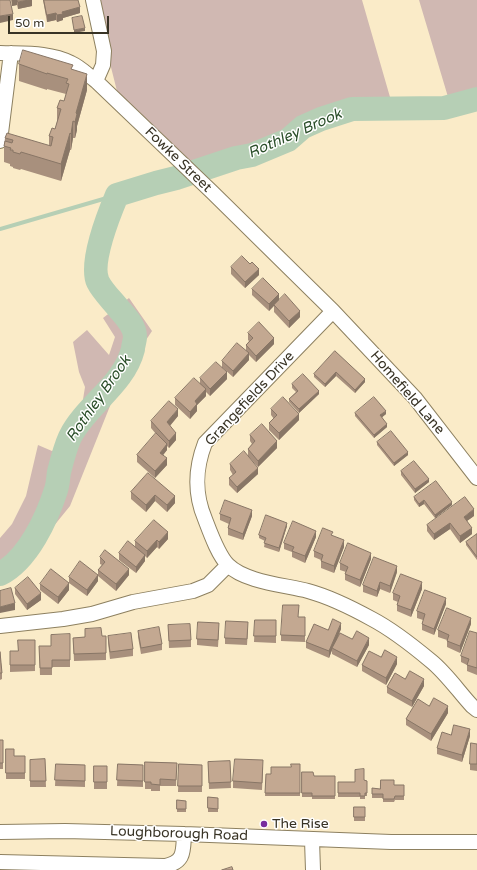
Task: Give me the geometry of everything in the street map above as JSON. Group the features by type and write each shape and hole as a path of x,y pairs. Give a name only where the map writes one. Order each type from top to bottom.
{"street":[{"path":"94,0 104,51 103,65 96,81"},
{"path":"0,141 6,53"},
{"name":"Fowke Street","path":"6,53 46,55 62,59 80,68 96,81 179,160 333,311"},
{"name":"Homefield Lane","path":"333,311 415,398 477,478"},
{"name":"Grangefields Drive","path":"333,311 205,443 199,458 197,475 198,494 202,512 213,540 228,565 240,573 261,581 308,591 330,598 372,619 405,641 432,662 477,710"},
{"path":"0,626 63,619 92,614 132,602 193,591 208,585 228,565"},
{"name":"Loughborough Road","path":"0,832 65,831 184,834 312,840 477,842"},
{"path":"0,862 165,866 174,864 180,859 184,834"},
{"path":"312,840 313,870"}],"shaded area":[{"path":"94,0 362,0 392,104 372,104 330,110 302,123 285,137 250,151 235,153 191,166 118,95"},
{"path":"419,0 477,0 477,98 451,107"},
{"path":"129,298 152,331 122,376 70,506 27,559 0,577 0,538 12,524 26,496 38,445 52,451 65,443 80,418 85,387 79,372 73,342 87,330 109,355 115,337 103,318"}],"building":[{"path":"0,0 10,0 13,14 0,16"},
{"path":"17,0 29,0 18,2"},
{"path":"44,0 78,0 80,7 62,12 63,14 57,15 56,13 47,15"},
{"path":"82,16 85,28 74,30 72,18"},
{"path":"23,50 73,65 71,69 87,74 76,113 75,122 73,121 71,134 70,133 61,164 21,152 20,154 13,152 13,150 10,150 11,148 4,146 5,141 12,143 13,140 5,138 7,133 51,146 53,137 49,136 52,128 55,129 61,109 57,108 60,100 64,101 69,84 66,83 68,79 47,74 19,64"},
{"path":"242,256 250,264 252,262 259,269 245,282 231,267"},
{"path":"263,278 279,294 269,304 252,289"},
{"path":"285,294 300,311 289,321 274,305"},
{"path":"259,322 274,338 256,356 246,345 253,338 248,333"},
{"path":"237,343 249,353 233,371 222,361"},
{"path":"335,351 365,379 355,390 336,372 325,384 314,374"},
{"path":"216,362 227,372 210,389 200,378"},
{"path":"303,374 319,391 299,409 289,399 298,391 292,384"},
{"path":"194,378 206,389 195,401 197,404 190,412 175,398"},
{"path":"283,397 299,414 279,433 269,423 277,415 271,409"},
{"path":"374,397 386,411 380,415 387,424 374,435 355,413"},
{"path":"169,401 178,409 167,422 176,433 169,441 151,421"},
{"path":"262,424 277,441 258,461 248,449 255,441 250,435"},
{"path":"391,431 408,452 394,463 377,442"},
{"path":"156,433 167,444 160,453 167,458 155,471 137,455"},
{"path":"244,451 258,468 237,487 229,478 236,472 230,464"},
{"path":"414,461 429,479 415,489 401,471"},
{"path":"148,473 175,496 167,505 155,495 146,505 131,492"},
{"path":"436,481 452,502 435,515 424,500 419,504 414,497"},
{"path":"465,497 474,509 464,517 472,528 460,536 450,523 434,534 427,525"},
{"path":"225,500 252,510 243,534 228,528 231,518 220,514"},
{"path":"266,515 287,523 279,548 264,543 266,538 259,535"},
{"path":"154,520 168,532 159,542 157,540 147,551 135,541"},
{"path":"293,521 316,531 305,556 292,551 294,547 284,543"},
{"path":"323,528 333,532 331,535 344,540 334,566 321,561 323,555 314,551"},
{"path":"477,534 477,557 466,542"},
{"path":"128,541 145,555 136,567 119,553"},
{"path":"348,543 371,553 360,580 345,574 348,567 340,563"},
{"path":"105,550 129,569 116,584 98,570 105,562 100,557"},
{"path":"374,557 397,566 390,586 380,582 377,591 363,585"},
{"path":"80,561 98,575 87,590 69,577"},
{"path":"51,569 69,583 58,597 40,584"},
{"path":"401,574 422,582 411,610 397,605 400,596 393,593"},
{"path":"28,577 41,593 27,604 15,588"},
{"path":"11,588 15,603 0,607 0,591"},
{"path":"425,590 446,598 434,629 422,624 425,614 417,611"},
{"path":"283,605 299,605 298,617 305,617 305,636 281,635"},
{"path":"447,608 471,618 460,646 447,641 449,635 438,630"},
{"path":"333,619 341,623 329,651 306,642 314,624 328,630"},
{"path":"255,620 276,620 276,636 254,636"},
{"path":"226,621 248,622 247,639 225,638"},
{"path":"198,622 219,623 218,640 197,639"},
{"path":"190,624 191,640 169,641 168,625"},
{"path":"159,627 162,644 141,648 138,631"},
{"path":"101,628 102,636 106,636 106,653 74,654 73,638 85,637 85,629"},
{"path":"357,631 369,638 357,661 332,648 340,633 352,639"},
{"path":"470,631 477,633 477,668 467,665 469,659 461,656"},
{"path":"131,633 133,649 110,652 108,636"},
{"path":"70,634 70,660 52,660 52,668 40,668 39,646 51,646 51,635"},
{"path":"18,640 35,640 35,665 10,665 10,651 18,651"},
{"path":"385,650 397,657 386,678 362,665 369,651 381,657"},
{"path":"0,652 2,673 0,673"},
{"path":"410,671 424,679 412,701 387,687 395,673 405,679"},
{"path":"434,698 448,706 431,734 406,719 418,699 429,706"},
{"path":"454,725 470,729 462,755 437,748 442,732 451,735"},
{"path":"0,740 3,740 3,763 0,763"},
{"path":"471,743 477,744 477,764 470,764"},
{"path":"6,749 14,749 14,756 25,756 25,773 6,773"},
{"path":"45,759 46,781 30,781 30,760"},
{"path":"235,759 263,760 262,783 233,781"},
{"path":"230,761 231,782 209,783 208,762"},
{"path":"145,762 177,763 176,780 160,779 160,785 145,782"},
{"path":"56,764 85,765 85,781 55,780"},
{"path":"118,764 143,765 143,781 117,780"},
{"path":"179,764 202,765 202,786 178,786"},
{"path":"291,764 300,764 300,793 265,793 266,774 271,774 271,767 291,767"},
{"path":"94,766 107,766 107,782 94,782"},
{"path":"364,769 364,780 367,781 367,793 365,793 365,796 360,796 360,793 338,793 338,782 355,782 355,770"},
{"path":"302,772 313,772 314,776 335,776 335,796 312,796 312,793 302,793"},
{"path":"381,780 394,780 394,785 404,785 404,796 395,796 394,799 383,799 383,794 372,794 372,788 380,789"},
{"path":"208,797 218,798 218,809 208,808"},
{"path":"177,800 186,801 186,809 177,809"},
{"path":"354,807 365,807 365,817 354,817"},
{"path":"232,867 233,870 222,870"}],"waterway":[{"name":"Rothley Brook","path":"0,574 10,568 28,549 42,525 57,488 62,459 70,437 85,415 122,373 133,349 135,333 132,325 102,289 96,274 96,263 101,238 117,195 176,178 236,158 252,155 288,140 303,127 321,119 352,109 444,108 477,99"},
{"name":"Rothley Brook","path":"0,229 117,195"}],"place":[{"name":"The Rise","path":"264,824"}]}
